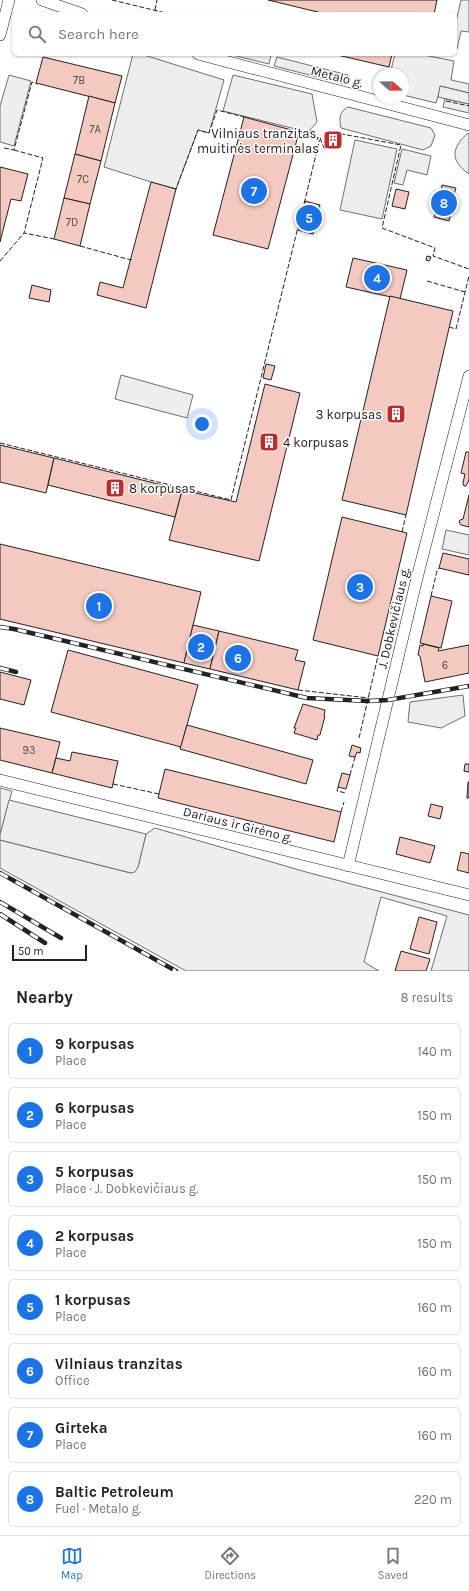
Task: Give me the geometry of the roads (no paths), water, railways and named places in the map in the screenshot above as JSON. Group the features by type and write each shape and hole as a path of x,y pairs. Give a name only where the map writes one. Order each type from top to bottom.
{"street":[{"path":"0,35 9,0"},
{"path":"42,0 76,12"},
{"name":"Metalo g.","path":"206,56 469,124"},
{"name":"J. Dobkevičiaus g.","path":"348,866 424,551 469,376"},
{"name":"Dariaus ir Girėno g.","path":"0,780 469,896"}],"railway":[{"path":"0,627 14,629 307,698 368,701 388,700 469,686"},
{"path":"0,668 16,672"},
{"path":"0,873 176,971"},
{"path":"0,902 61,938"},
{"path":"0,914 45,943"}],"place":[{"name":"Vilniaus tranzitas, muitinės terminalas","path":"333,140"},
{"name":"Girteka","path":"254,191"},
{"name":"Baltic Petroleum","path":"444,203"},
{"name":"1 korpusas","path":"309,218"},
{"name":"2 korpusas","path":"377,278"},
{"name":"3 korpusas","path":"396,414"},
{"name":"4 korpusas","path":"269,442"},
{"name":"8 korpusas","path":"115,488"},
{"name":"5 korpusas","path":"360,587"},
{"name":"9 korpusas","path":"99,606"},
{"name":"6 korpusas","path":"201,647"},
{"name":"Vilniaus tranzitas","path":"238,658"}]}
